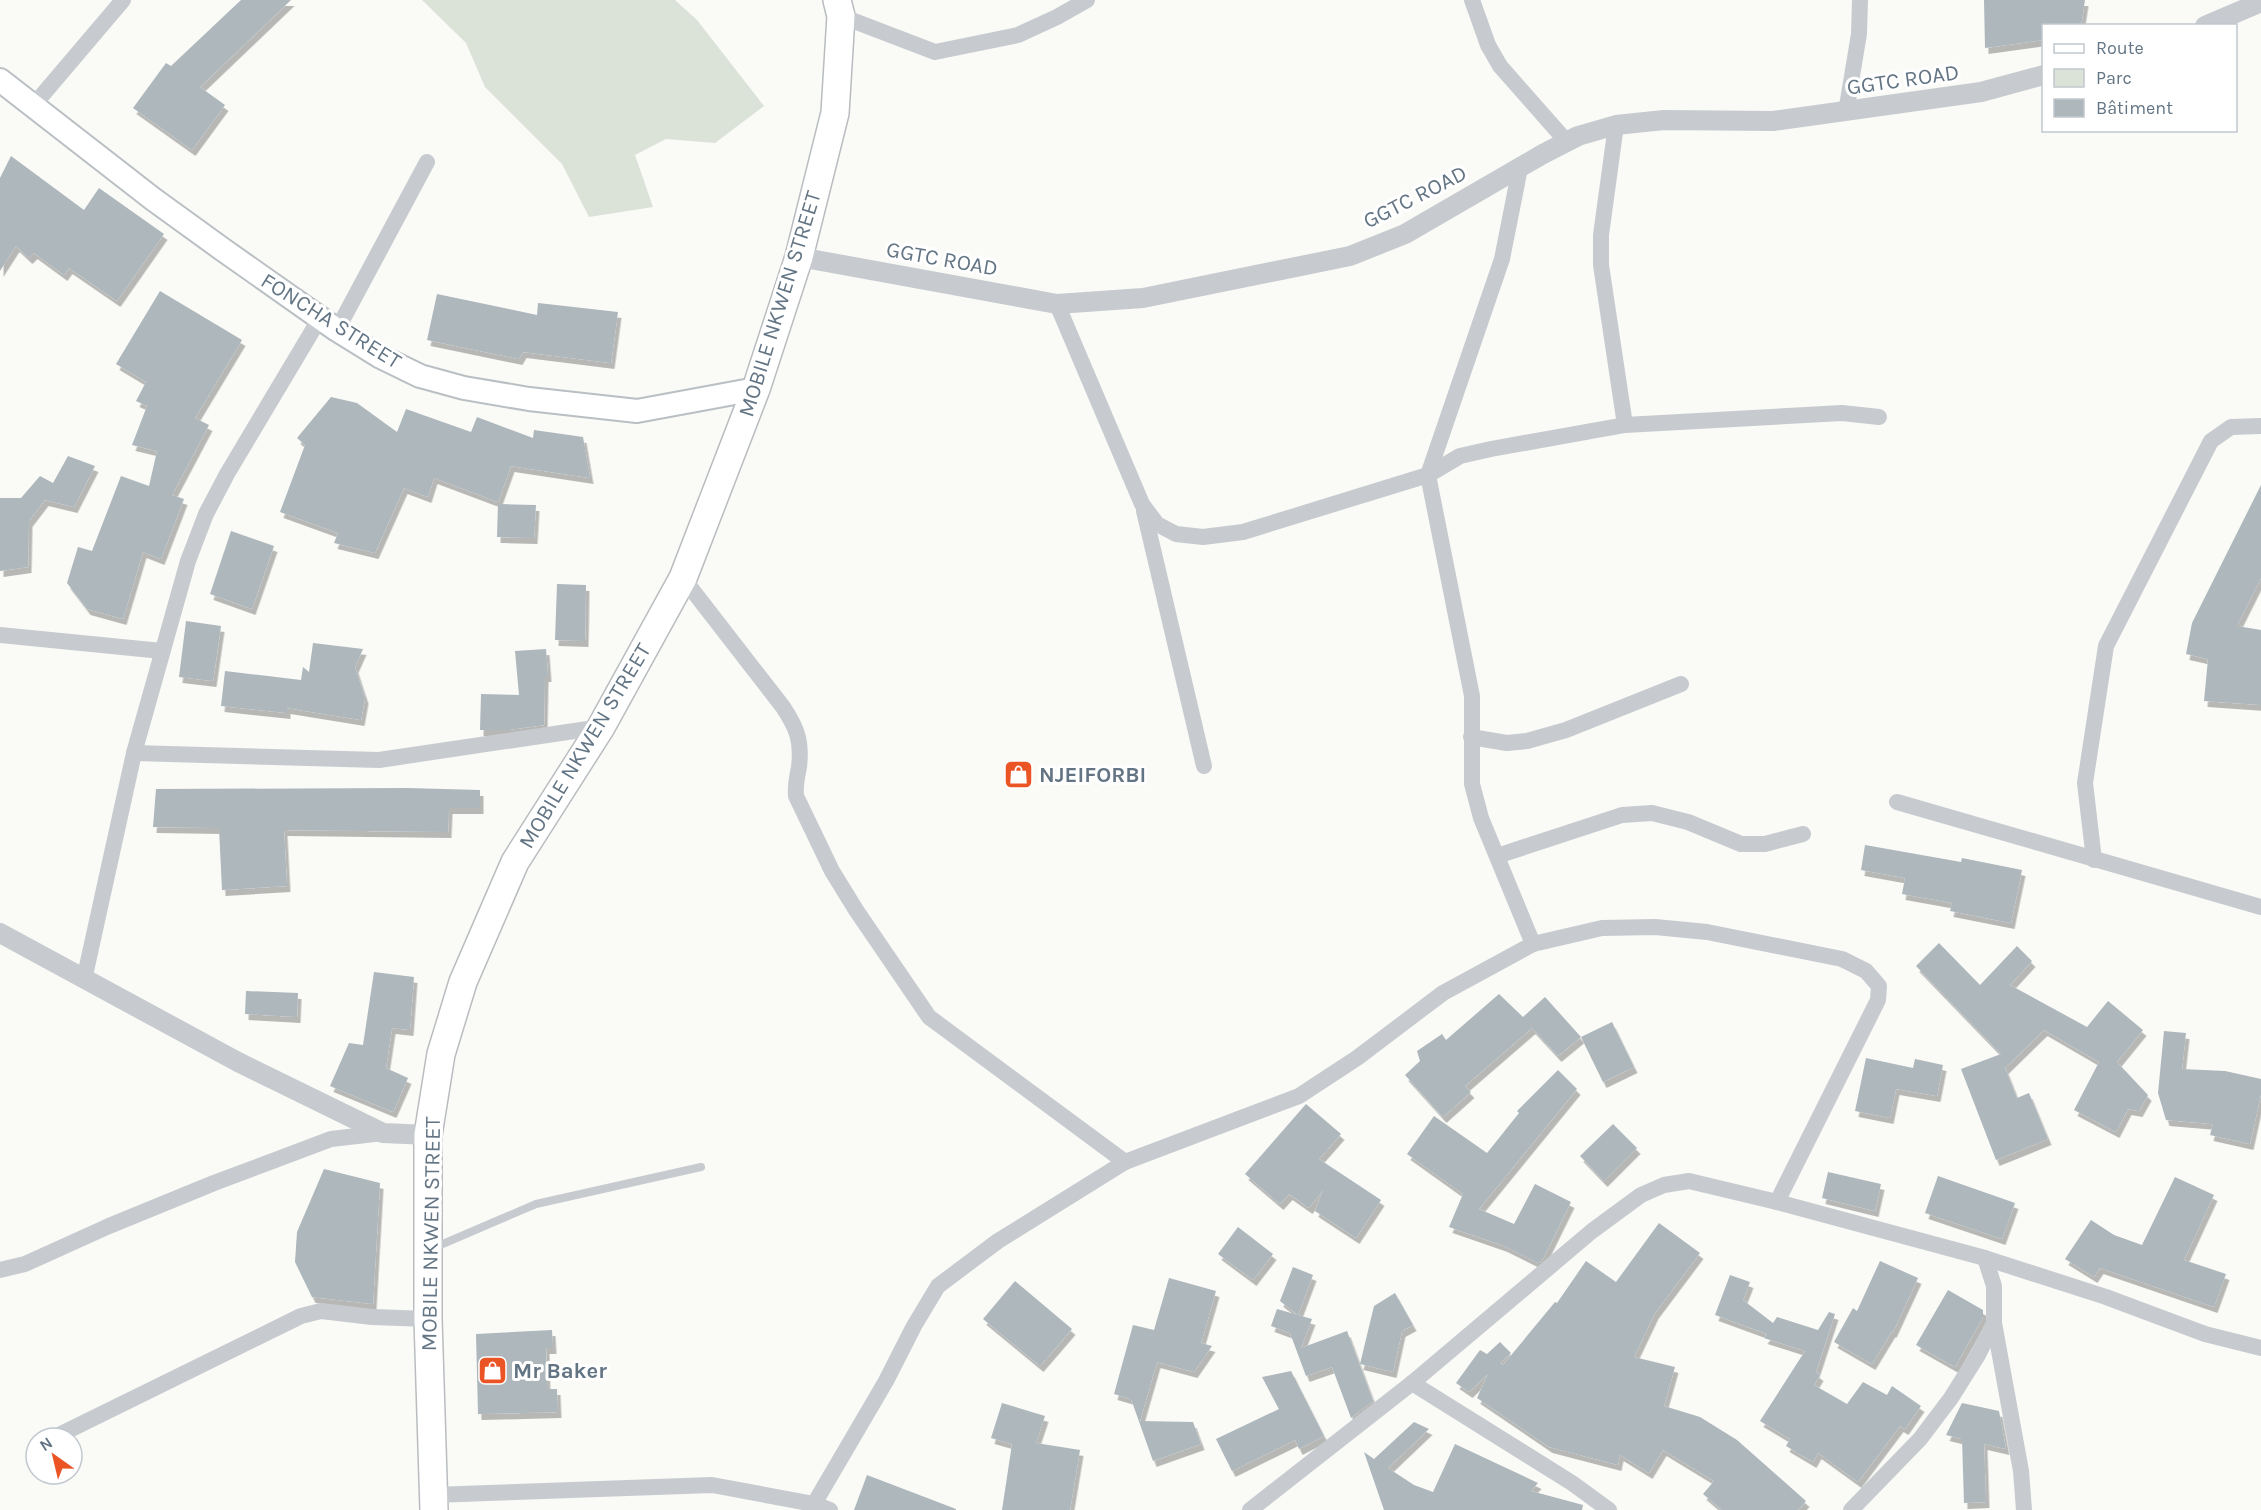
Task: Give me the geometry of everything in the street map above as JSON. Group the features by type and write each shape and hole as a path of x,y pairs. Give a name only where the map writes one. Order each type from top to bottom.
{"highway":[{"name":"MOBILE NKWEN STREET","path":"434,1503 428,1319 428,1135 441,1054 463,982 515,862 601,727 683,578 756,389 800,257 835,113 839,8"}],"main road":[{"name":"FONCHA STREET","path":"0,80 153,199 329,324 379,356 420,376 464,388 529,399 637,411 756,389"}],"street":[{"path":"33,106 123,0"},
{"path":"839,8 935,52 1018,35 1087,0"},
{"path":"1472,0 1488,45 1500,66 1567,142"},
{"path":"1846,112 1859,34 1860,0"},
{"path":"2210,24 2261,2"},
{"name":"GGTC ROAD","path":"800,257 1057,304 1143,298 1350,256 1406,234 1567,142 1616,125 1664,120 1773,122 1981,93 2042,75"},
{"path":"1616,125 1601,235 1601,265 1625,425"},
{"path":"84,980 134,753 188,561 206,514 226,474 329,324 427,162"},
{"path":"1520,168 1502,259 1428,475 1472,696 1472,784 1481,818 1533,944"},
{"path":"1057,304 1142,504 1204,766"},
{"path":"1142,504 1158,524 1176,534 1203,537 1243,532 1428,475 1460,456 1625,425 1842,413 1879,417"},
{"path":"2094,860 2085,783 2106,646 2211,441 2231,427 2261,426"},
{"path":"683,578 783,706 796,726 800,743 799,768 795,785 796,796 832,871 855,910 929,1017 1125,1162"},
{"path":"0,635 162,651"},
{"path":"1471,737 1507,743 1527,741 1566,730 1681,684"},
{"path":"134,753 379,760 601,727"},
{"path":"1897,802 2261,907"},
{"path":"1497,856 1622,815 1652,813 1688,822 1741,844 1765,844 1803,834"},
{"path":"813,1504 886,1381 914,1326 938,1286 998,1241 1125,1162 1299,1096 1357,1058 1443,993 1533,944 1602,928 1655,927 1707,932 1842,959 1866,971 1879,986 1878,1000 1778,1202"},
{"path":"0,933 238,1062 383,1133"},
{"path":"0,1270 25,1264 193,1192 331,1139 383,1133 428,1135"},
{"path":"1250,1510 1412,1383 1592,1231 1641,1195 1665,1185 1689,1181 1778,1202 1985,1258 2106,1297 2205,1334 2261,1348"},
{"path":"1985,1258 1994,1286 1994,1323 2021,1471 2024,1510"},
{"path":"77,1426 301,1316 321,1311 372,1317 428,1319"},
{"path":"1851,1510 1920,1439 1957,1389 1994,1323"},
{"path":"1412,1383 1572,1483 1609,1510"},
{"path":"434,1503 712,1485 813,1504 830,1510"}],"lane":[{"path":"428,1250 536,1204 701,1167"}],"green space":[{"path":"422,0 675,0 697,20 764,106 715,143 666,139 635,155 653,207 589,217 562,164 485,87 466,43"}],"building":[{"path":"241,0 291,0 200,87 225,105 192,150 133,108 166,63 171,66"},
{"path":"1984,0 2085,0 2081,24 2042,24 2042,40 1985,48"},
{"path":"11,156 84,210 99,188 164,234 117,301 69,268 64,275 34,253 29,258 16,246 0,271 0,178"},
{"path":"160,291 242,340 195,418 209,425 172,495 184,499 161,559 143,552 123,619 87,609 67,583 78,547 92,551 121,476 149,486 157,451 132,445 147,406 136,401 146,382 116,364"},
{"path":"437,294 537,315 538,303 618,312 611,363 523,352 519,359 427,340"},
{"path":"331,397 357,403 397,432 406,409 471,432 477,417 533,438 534,430 583,437 590,478 511,466 498,502 434,478 428,497 404,488 375,553 334,543 338,533 280,512 305,445 297,438"},
{"path":"68,456 95,466 74,507 45,500 29,521 28,567 0,571 0,498 21,498 40,476 53,483"},
{"path":"2261,485 2261,578 2237,626 2261,630 2261,705 2204,701 2208,659 2186,654 2192,623"},
{"path":"498,504 536,505 534,538 497,537"},
{"path":"231,531 274,546 252,609 210,594"},
{"path":"557,584 586,585 585,641 555,640"},
{"path":"186,621 221,626 213,681 179,677"},
{"path":"313,643 363,649 355,667 365,698 361,720 287,708 287,713 221,706 225,671 301,680 303,667 309,672"},
{"path":"546,649 548,676 545,676 544,725 508,730 480,730 481,694 519,695 515,651"},
{"path":"156,789 480,790 480,808 449,808 448,832 284,830 287,886 222,890 219,828 153,827"},
{"path":"1865,845 1961,862 1962,858 2022,870 2011,923 1950,911 1952,903 1902,894 1905,878 1861,870"},
{"path":"1939,943 1980,985 2017,946 2032,961 2010,985 2087,1027 2108,1001 2143,1030 2117,1062 2148,1095 2139,1111 2128,1109 2116,1132 2074,1110 2099,1062 2044,1030 2005,1068 2017,1098 2029,1093 2048,1139 1996,1160 1961,1069 2001,1054 1916,966"},
{"path":"374,972 414,977 410,1030 392,1028 386,1068 408,1078 393,1112 330,1086 349,1043 363,1045"},
{"path":"246,991 298,993 297,1017 245,1014"},
{"path":"1499,994 1523,1017 1545,997 1581,1037 1558,1056 1532,1028 1465,1086 1471,1092 1443,1117 1405,1075 1420,1061 1417,1051 1442,1034 1446,1040"},
{"path":"1612,1022 1634,1067 1603,1082 1581,1037"},
{"path":"2164,1031 2186,1033 2182,1069 2225,1071 2261,1079 2261,1094 2250,1144 2210,1135 2213,1124 2166,1120 2158,1093"},
{"path":"1866,1058 1913,1068 1915,1059 1943,1065 1937,1096 1896,1089 1890,1118 1855,1111"},
{"path":"1558,1070 1577,1089 1479,1209 1514,1224 1535,1184 1571,1202 1543,1259 1538,1263 1504,1246 1449,1227 1463,1194 1407,1154 1434,1116 1487,1153 1519,1113 1517,1111"},
{"path":"1306,1104 1341,1134 1319,1159 1381,1200 1356,1238 1315,1211 1323,1190 1309,1208 1289,1194 1280,1204 1245,1174"},
{"path":"1613,1124 1637,1148 1604,1181 1580,1156"},
{"path":"324,1169 380,1183 373,1304 312,1297 295,1262 297,1232"},
{"path":"1828,1172 1881,1184 1875,1211 1822,1198"},
{"path":"1938,1176 2015,1203 2002,1239 1925,1213"},
{"path":"2175,1177 2214,1195 2184,1260 2226,1274 2214,1307 2100,1268 2094,1277 2065,1259 2091,1220 2114,1235 2142,1245"},
{"path":"1659,1223 1700,1253 1655,1313 1634,1357 1675,1367 1664,1406 1700,1417 1737,1440 1806,1501 1798,1510 1722,1510 1703,1494 1714,1481 1663,1450 1649,1473 1620,1455 1618,1465 1549,1447 1477,1398 1488,1374 1469,1392 1456,1383 1480,1350 1487,1354 1500,1342 1511,1353 1500,1363 1503,1365 1555,1302 1557,1303 1586,1261 1616,1282"},
{"path":"1238,1227 1273,1254 1253,1280 1218,1254"},
{"path":"1880,1261 1918,1278 1893,1332 1872,1364 1834,1342 1853,1308 1857,1311"},
{"path":"1293,1267 1313,1275 1298,1315 1280,1301"},
{"path":"1730,1275 1750,1282 1743,1300 1773,1323 1777,1317 1818,1330 1829,1312 1835,1314 1816,1372 1820,1375 1814,1385 1847,1404 1863,1382 1887,1395 1892,1386 1921,1406 1905,1429 1900,1426 1858,1482 1818,1453 1813,1462 1786,1446 1790,1439 1760,1421 1805,1351 1764,1338 1767,1334 1715,1315"},
{"path":"1169,1278 1216,1291 1201,1343 1212,1346 1194,1372 1157,1362 1140,1421 1193,1422 1201,1444 1153,1461 1131,1399 1114,1394 1133,1325 1154,1330"},
{"path":"1015,1281 1072,1329 1040,1366 983,1319"},
{"path":"1948,1290 1983,1310 1983,1317 1955,1367 1916,1345"},
{"path":"1395,1293 1413,1325 1402,1331 1393,1372 1360,1364 1374,1306"},
{"path":"1277,1309 1312,1319 1301,1348 1347,1331 1373,1401 1351,1418 1332,1367 1306,1376 1290,1333 1271,1326"},
{"path":"552,1330 553,1348 546,1348 547,1389 557,1389 558,1412 478,1414 476,1334"},
{"path":"1291,1371 1324,1436 1299,1449 1295,1440 1232,1471 1216,1439 1279,1409 1262,1377"},
{"path":"1002,1403 1045,1416 1036,1443 1080,1450 1070,1510 1002,1510 1012,1444 991,1438"},
{"path":"1962,1403 1999,1411 2006,1449 1984,1444 1986,1502 1964,1503 1962,1439 1946,1435"},
{"path":"1414,1422 1429,1429 1388,1468 1414,1485 1433,1492 1455,1444 1538,1483 1531,1491 1583,1505 1582,1510 1384,1510 1364,1452 1374,1459"},
{"path":"867,1475 956,1509 956,1510 854,1510"}],"place":[{"name":"NJEIFORBI","path":"1018,775"},
{"name":"Mr Baker","path":"492,1371"}]}
